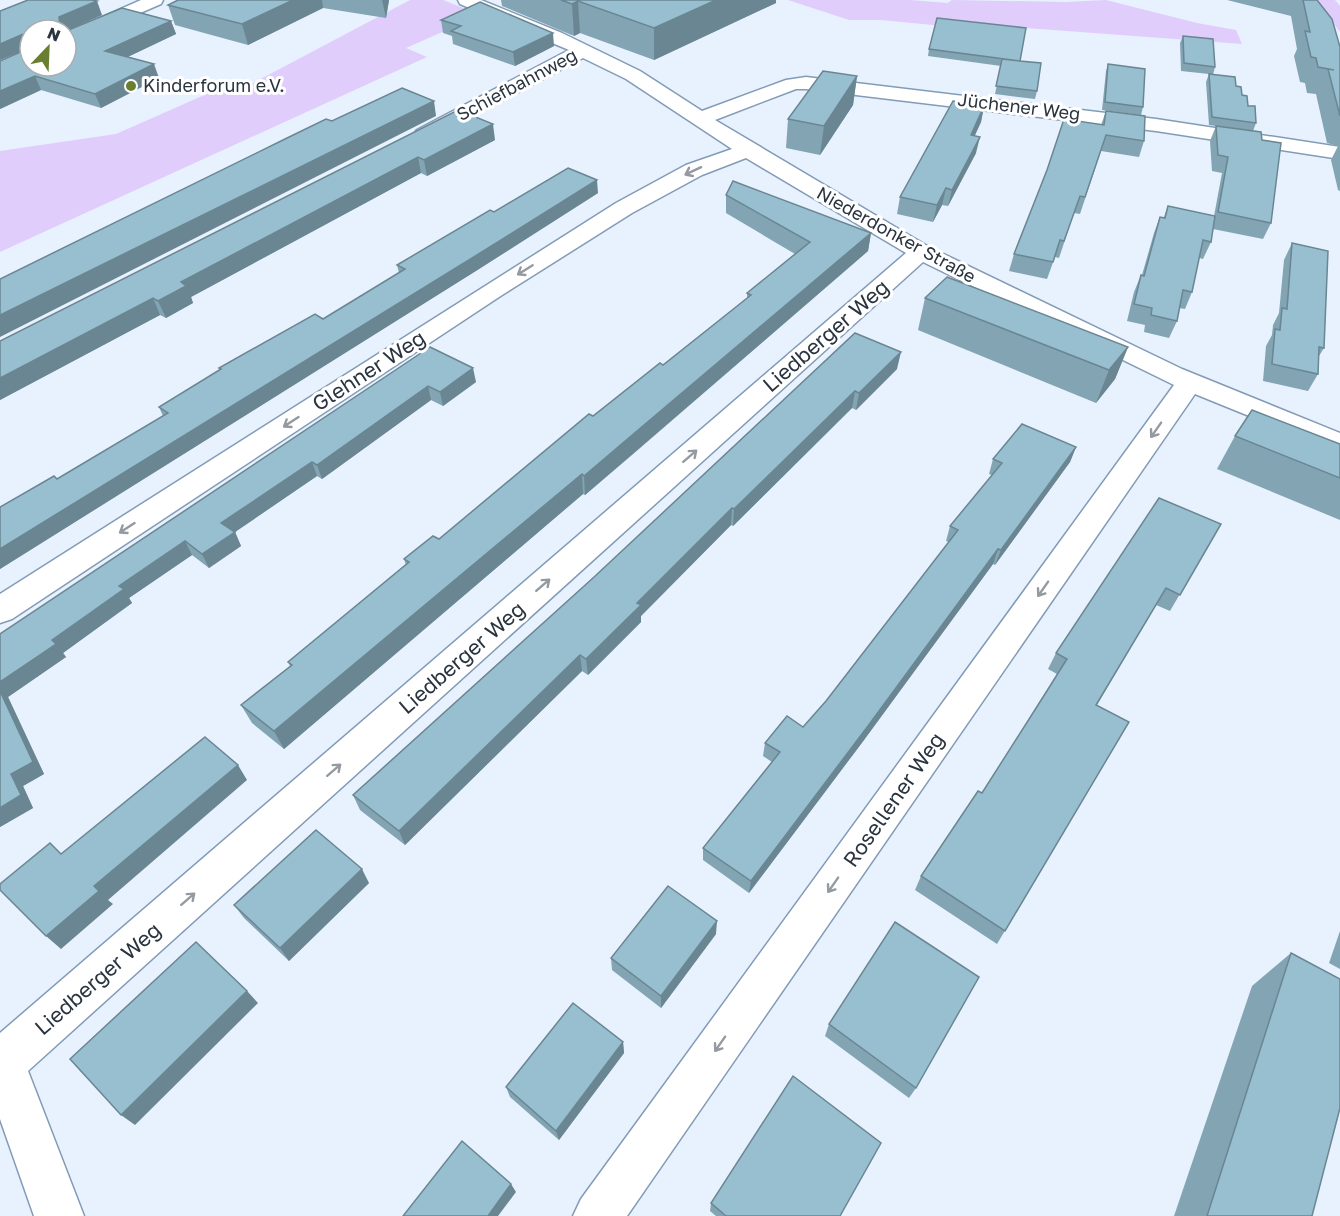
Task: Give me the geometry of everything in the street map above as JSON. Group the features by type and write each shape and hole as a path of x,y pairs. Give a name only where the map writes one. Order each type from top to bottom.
{"street":[{"path":"78,35 155,0"},
{"name":"Niederdonker Straße","path":"466,0 584,50 633,75 747,150 921,252 1032,308 1190,382 1340,444"},
{"name":"Schiefbahnweg","path":"409,142 584,50"},
{"name":"Jüchener Weg","path":"701,118 793,84 806,83 1156,124 1340,153"},
{"name":"Glehner Weg","path":"0,610 490,292 624,208 694,170 747,150"},
{"name":"Liedberger Weg","path":"1,1060 921,252"},
{"name":"Rosellener Weg","path":"598,1216 1190,382"},
{"path":"1,1060 59,1216"}],"shaded area":[{"path":"410,0 443,0 481,15 406,48 427,57 0,252 0,151 116,134 218,89 234,93"},
{"path":"788,0 910,0 948,3 952,0 1066,2 1106,0 1197,23 1236,30 1242,44 1026,28 964,28 881,20 849,20"},
{"path":"1316,0 1335,0 1340,6 1340,32"}],"building":[{"path":"28,0 97,1 59,18 18,18 18,36 0,44 0,11"},
{"path":"178,0 293,0 242,24 168,5"},
{"path":"561,0 716,0 654,28 578,1 572,4"},
{"path":"1303,0 1317,0 1332,19 1340,47 1340,116 1328,69 1334,70 1318,67 1316,58 1311,57 1305,31 1310,32"},
{"path":"480,2 553,33 513,52 451,31 461,26 441,20"},
{"path":"122,8 171,21 105,51 154,64 95,94 42,78 78,78 78,26"},
{"path":"937,18 1026,28 1020,61 929,49"},
{"path":"1183,36 1213,39 1215,67 1184,63"},
{"path":"18,53 18,78 30,78 0,91 0,61"},
{"path":"1002,59 1041,63 1037,91 996,86"},
{"path":"1108,64 1145,69 1143,107 1105,102"},
{"path":"823,71 857,76 824,126 788,119"},
{"path":"1209,74 1235,77 1236,86 1241,87 1242,95 1247,96 1248,106 1255,106 1256,123 1212,117"},
{"path":"402,88 434,101 0,315 0,279 326,119 332,121"},
{"path":"953,101 984,106 971,135 980,137 952,190 946,188 937,205 900,197"},
{"path":"458,110 493,124 424,160 418,157 181,282 186,286 158,301 153,298 0,378 0,341"},
{"path":"1106,111 1145,116 1144,141 1106,135 1085,197 1080,196 1064,241 1060,240 1053,262 1014,254 1064,119 1104,125"},
{"path":"1216,126 1261,132 1262,140 1281,143 1271,223 1218,212 1228,157 1218,155"},
{"path":"568,168 597,180 0,549 0,507 54,476 57,479 168,413 159,407 221,369 219,368 315,314 323,319 405,269 397,265 490,210 494,212"},
{"path":"733,181 871,233 584,476 582,474 274,731 241,705 292,665 288,662 409,562 404,559 433,536 439,539 589,414 593,416 660,363 663,365 751,295 747,293 810,242 726,195"},
{"path":"1168,206 1215,216 1211,242 1203,240 1192,292 1183,290 1177,321 1151,315 1152,308 1134,304 1160,217 1165,218"},
{"path":"1292,243 1328,251 1324,348 1319,347 1318,374 1272,364 1275,329 1280,330 1282,308 1287,309"},
{"path":"947,277 1128,347 1109,370 925,298"},
{"path":"855,333 901,352 859,393 855,391 734,509 732,508 637,603 641,605 586,659 580,655 399,831 353,795 593,578"},
{"path":"430,347 473,368 440,392 428,386 317,465 312,462 221,523 235,532 202,554 185,541 119,586 124,589 52,640 56,644 0,682 0,634"},
{"path":"1252,410 1340,444 1340,478 1235,436"},
{"path":"1022,424 1076,447 751,881 703,848 780,752 765,743 787,716 803,727 826,701 958,530 950,526 1002,463 993,459"},
{"path":"1159,498 1221,524 1180,595 1166,588 1096,705 1129,722 1005,931 921,876 978,791 982,793 1045,694 1067,659 1056,653"},
{"path":"0,691 33,762 11,774 21,795 0,808"},
{"path":"205,737 238,765 94,886 99,891 46,936 0,890 0,884 50,843 61,854"},
{"path":"316,830 362,869 280,948 234,905"},
{"path":"668,886 717,921 661,996 611,958"},
{"path":"895,922 979,977 916,1088 829,1024"},
{"path":"196,942 247,991 121,1115 70,1059"},
{"path":"1291,953 1340,979 1340,1108 1312,1216 1207,1216"},
{"path":"573,1003 623,1042 556,1131 506,1087"},
{"path":"793,1076 881,1143 840,1216 726,1216 711,1203"},
{"path":"462,1141 511,1184 488,1216 403,1216"}],"place":[{"name":"Kinderforum e.V.","path":"131,86"}]}
